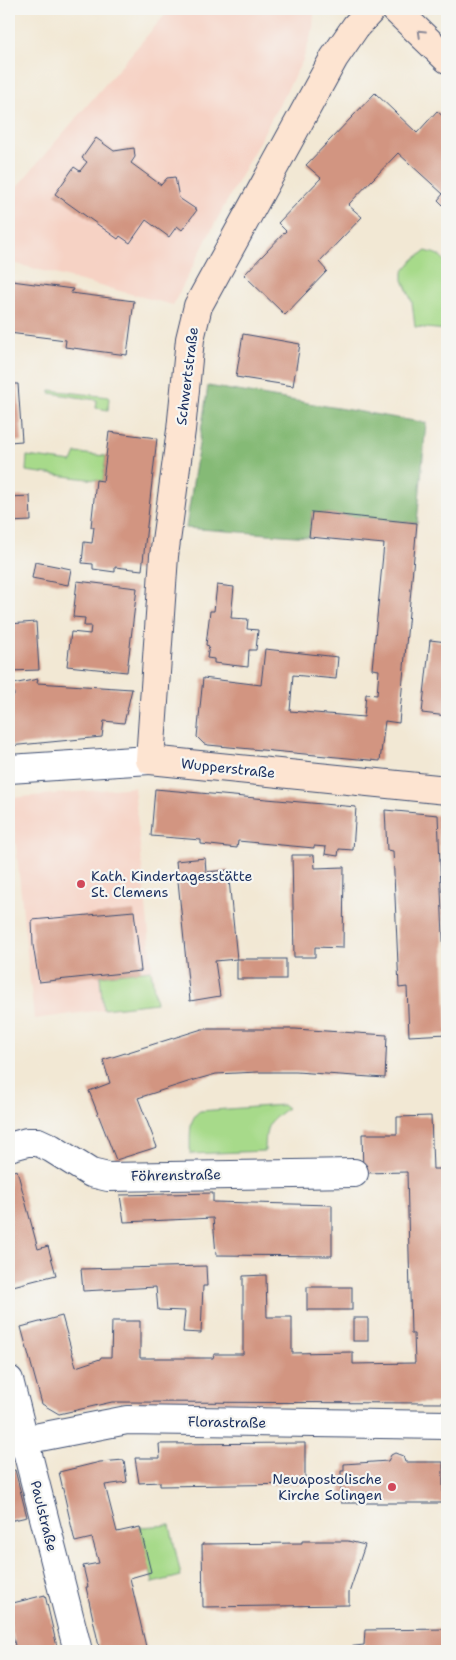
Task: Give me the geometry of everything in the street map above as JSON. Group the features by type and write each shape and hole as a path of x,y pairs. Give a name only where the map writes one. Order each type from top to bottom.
{"street":[{"name":"Schwertstraße","path":"150,760 164,556 181,430 190,339 198,306 334,58 356,26 372,9"},
{"path":"395,9 447,58"},
{"name":"Wupperstraße","path":"9,769 150,760 447,790"},
{"name":"Föhrenstraße","path":"9,1147 27,1142 38,1142 91,1173 108,1177 354,1173"},
{"name":"Paulstraße","path":"9,1380 17,1441 78,1651"},
{"name":"Florastraße","path":"17,1441 127,1420 447,1425"}],"shaded area":[{"path":"170,9 314,9 313,29 303,60 173,305 9,262 9,196"},
{"name":"Kath. Kindertagesstätte St. Clemens","path":"134,787 156,1003 34,1019 11,798"}],"green space":[{"path":"426,251 440,256 446,265 448,283 447,330 415,327 412,302 403,280 403,272 414,259"},
{"path":"208,386 426,423 417,523 312,512 309,537 186,528"},
{"path":"50,390 109,397 108,410 96,408 97,400 50,393"},
{"path":"76,453 106,456 103,481 26,471 27,456 72,462"},
{"path":"151,970 156,1003 103,1009 100,976"},
{"path":"283,1105 287,1108 268,1126 265,1151 190,1154 191,1124 200,1111"},
{"path":"170,1525 181,1576 153,1583 140,1527"}],"building":[{"path":"375,93 417,133 437,111 447,120 447,209 438,200 443,194 398,153 348,205 362,217 319,262 327,271 285,315 244,275 286,231 278,223 321,178 306,165"},
{"path":"96,138 114,151 134,148 135,157 131,163 161,185 167,178 175,177 179,198 197,210 182,230 177,226 169,237 146,220 130,243 120,236 118,239 55,194 74,167 80,171 87,162 82,158"},
{"path":"12,281 73,289 71,293 134,301 127,355 65,347 66,340 9,333"},
{"path":"243,334 300,344 293,386 236,377"},
{"path":"9,384 18,384 22,441 9,442"},
{"path":"109,432 157,438 142,570 115,567 115,572 93,569 93,564 82,563 84,542 92,543 94,527 91,527 96,480 103,481"},
{"path":"30,496 31,521 9,522 9,497"},
{"path":"312,512 417,523 399,723 385,721 380,761 208,745 204,744 197,737 203,678 261,685 265,649 338,657 336,679 293,675 290,711 364,717 366,694 377,695 379,670 372,669 384,544 309,537"},
{"path":"35,562 71,569 68,585 32,578"},
{"path":"77,581 137,588 127,672 67,666 71,632 90,634 91,626 84,626 85,618 73,617"},
{"path":"217,585 234,587 231,618 248,619 247,629 258,630 256,650 249,650 248,667 214,663 214,659 207,658 209,646 206,645 210,611 214,611"},
{"path":"36,622 39,670 9,671 9,624"},
{"path":"430,640 447,642 447,716 422,713"},
{"path":"38,679 37,683 132,689 124,723 104,721 102,737 9,746 9,697 14,696 13,684"},
{"path":"155,789 356,807 353,850 339,849 338,856 325,854 326,847 314,846 314,848 238,841 237,848 201,844 201,840 151,836"},
{"path":"385,810 438,815 447,1034 409,1036 407,987 399,988 393,851 387,850"},
{"path":"292,855 314,855 315,868 344,867 343,948 315,947 315,957 294,957"},
{"path":"205,858 206,872 228,870 237,959 215,961 220,996 190,1001 176,861"},
{"path":"134,911 141,971 39,982 33,945 32,920"},
{"path":"237,959 286,959 286,979 237,979"},
{"path":"202,1029 295,1029 387,1035 385,1078 296,1072 258,1072 216,1074 191,1081 138,1098 157,1147 116,1160 89,1091 110,1083 103,1060"},
{"path":"431,1116 433,1169 447,1169 447,1403 112,1402 59,1414 42,1404 21,1327 62,1316 76,1367 101,1357 111,1357 112,1321 140,1321 140,1358 213,1358 214,1354 243,1354 243,1276 266,1275 267,1317 292,1317 292,1353 353,1352 353,1364 415,1363 414,1334 411,1334 407,1172 363,1173 362,1134 397,1134 397,1117"},
{"path":"17,1170 38,1249 48,1246 56,1275 9,1287 9,1172"},
{"path":"213,1193 213,1202 332,1205 332,1256 216,1255 213,1218 124,1222 120,1195"},
{"path":"206,1266 207,1286 203,1286 201,1333 183,1332 185,1311 158,1310 156,1287 83,1291 81,1269"},
{"path":"307,1287 352,1287 352,1310 307,1310"},
{"path":"353,1318 368,1318 368,1341 353,1341"},
{"path":"305,1443 305,1484 160,1486 160,1482 139,1483 135,1458 160,1458 159,1444"},
{"name":"Neuapostolische Kirche Solingen","path":"395,1453 403,1456 405,1462 443,1462 443,1503 341,1503 341,1471 344,1471 344,1464 388,1461 391,1455"},
{"path":"124,1460 127,1482 105,1485 117,1532 140,1527 151,1572 130,1578 147,1651 100,1651 83,1566 99,1563 92,1538 75,1542 59,1472 100,1462"},
{"path":"15,1470 27,1517 9,1521 9,1471"},
{"path":"302,1541 348,1541 365,1545 349,1593 349,1605 203,1607 202,1544 302,1543"},
{"path":"45,1595 58,1651 9,1651 9,1648 15,1646 9,1618 9,1604"},
{"path":"447,1629 447,1651 313,1651 364,1645 365,1630"}],"place":[{"name":"Kath. Kindertagesstätte St. Clemens","path":"81,884"},
{"name":"Neuapostolische Kirche Solingen","path":"392,1487"}]}
